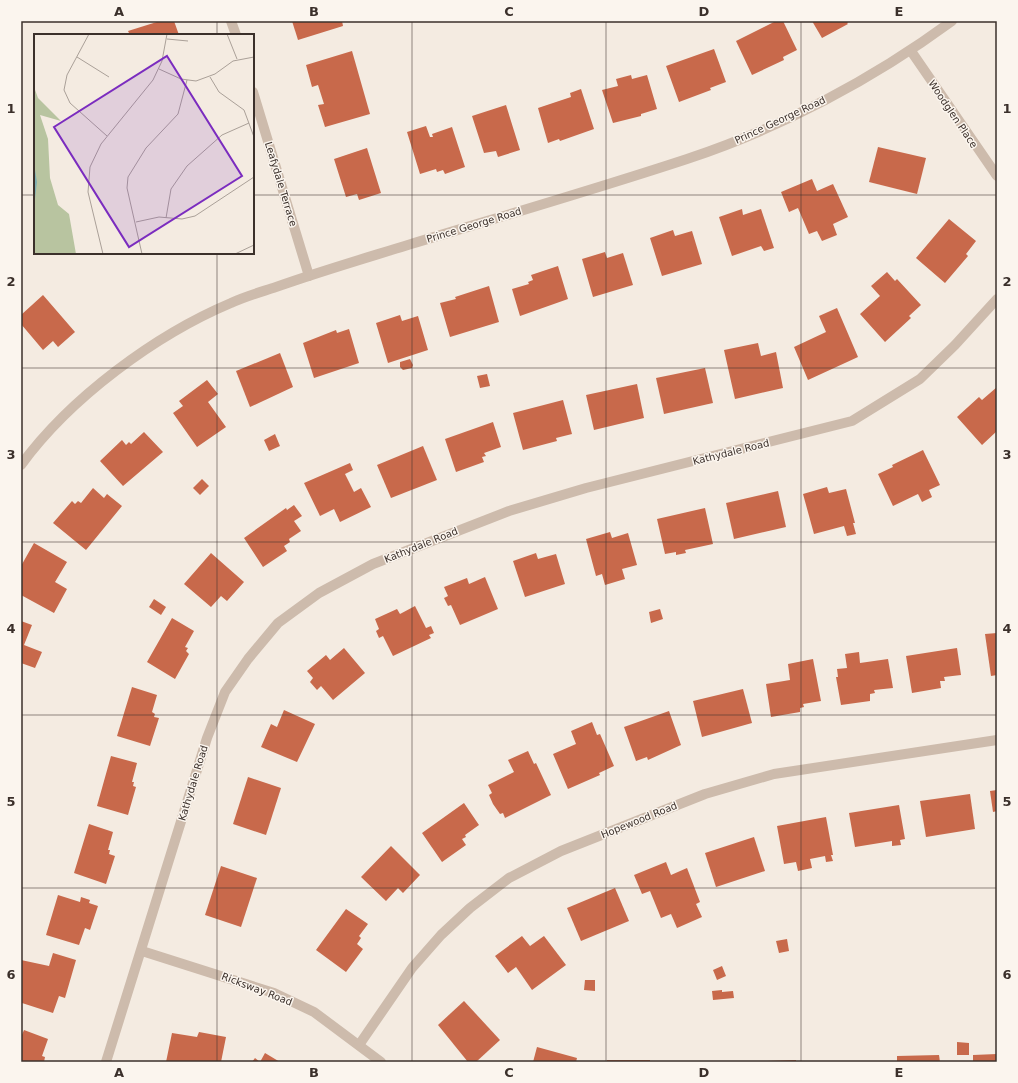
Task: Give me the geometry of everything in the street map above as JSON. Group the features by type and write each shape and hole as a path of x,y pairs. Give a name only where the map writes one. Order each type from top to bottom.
{"street":[{"path":"231,21 236,34"},
{"name":"Prince George Road","path":"21,465 74,406 130,360 182,327 231,303 309,276 689,158 771,126 832,96 911,51 952,21"},
{"name":"Woodglen Place","path":"911,51 997,176"},
{"name":"Leafydale Terrace","path":"254,95 309,276"},
{"name":"Kathydale Road","path":"106,1062 142,951 207,738 225,692 248,659 278,623 319,593 373,564 509,511 586,488 852,420 920,379 955,345 997,299"},
{"name":"Hopewood Road","path":"359,1045 412,968 441,935 470,908 509,878 561,851 705,794 774,774 997,740"},
{"name":"Ricksway Road","path":"142,951 274,993 314,1012 381,1062"}],"building":[{"path":"160,21 174,21 179,34 130,34 128,31"},
{"path":"292,21 342,21 343,26 298,40"},
{"path":"776,21 783,21 797,50 783,57 784,60 752,75 736,41"},
{"path":"812,21 850,21 847,23 848,24 822,38"},
{"path":"714,49 726,82 710,88 711,90 679,102 666,66"},
{"path":"352,51 370,114 325,127 318,105 324,104 318,85 312,87 306,65"},
{"path":"631,75 632,79 647,75 657,109 641,114 641,116 613,123 602,90 618,86 616,79"},
{"path":"581,89 594,129 560,141 559,139 548,143 538,108 571,97 570,93"},
{"path":"506,105 520,150 498,157 496,151 484,153 472,116"},
{"path":"426,126 430,137 433,137 432,134 452,127 465,167 445,174 443,170 437,172 436,169 420,174 407,132"},
{"path":"878,147 926,158 917,194 869,182"},
{"path":"367,148 381,193 359,200 357,194 346,197 334,159"},
{"path":"812,179 817,191 833,184 848,217 833,224 837,235 822,241 817,231 809,234 798,208 789,212 781,192"},
{"path":"742,209 743,215 761,209 774,248 764,251 761,246 732,256 719,217"},
{"path":"949,219 976,241 966,254 968,256 945,283 916,258"},
{"path":"673,230 675,236 692,231 702,264 662,276 650,238"},
{"path":"605,252 607,258 623,253 633,285 593,297 582,259"},
{"path":"558,266 568,299 520,316 512,289 529,284 528,282 533,280 531,275"},
{"path":"887,272 895,281 897,279 921,305 909,316 911,318 885,342 860,314 880,296 871,286"},
{"path":"489,286 499,322 450,337 440,303 456,299 455,297"},
{"path":"43,295 75,332 58,347 53,341 43,350 21,324 21,315"},
{"path":"837,308 858,357 808,380 794,347 826,332 819,316"},
{"path":"400,315 402,321 418,316 428,350 388,363 376,323"},
{"path":"349,329 359,363 314,378 303,343 336,330 337,333"},
{"path":"758,343 761,356 776,352 783,388 735,399 724,350"},
{"path":"280,353 293,387 250,407 236,371"},
{"path":"410,359 413,365 412,368 403,370 400,367 400,362"},
{"path":"705,368 713,403 664,414 656,378"},
{"path":"487,374 490,386 480,388 477,376"},
{"path":"207,380 218,394 208,402 226,427 197,447 173,413 183,406 179,401"},
{"path":"637,384 644,418 594,430 586,395"},
{"path":"997,387 997,431 982,445 957,417 979,397 982,400"},
{"path":"563,400 572,434 556,438 557,441 523,450 513,413"},
{"path":"493,422 501,447 484,453 486,456 482,457 484,462 456,472 445,439"},
{"path":"144,432 163,452 123,486 100,461 122,440 126,445 129,442 131,444"},
{"path":"275,434 280,446 269,451 264,440"},
{"path":"423,446 437,480 391,498 377,465"},
{"path":"923,450 940,485 929,490 932,497 922,502 918,494 893,506 878,474 893,467 892,465"},
{"path":"350,463 353,470 345,474 354,492 361,488 371,507 340,522 334,509 320,516 304,483"},
{"path":"202,479 209,486 200,495 193,488"},
{"path":"827,487 829,493 846,489 855,523 853,523 856,534 847,536 844,526 814,534 803,494"},
{"path":"93,488 104,498 107,494 122,506 86,550 53,523 72,501 75,504 78,501 81,503"},
{"path":"778,491 786,527 734,539 726,503"},
{"path":"294,505 302,516 294,521 301,531 289,539 290,542 284,546 287,551 263,567 244,538 286,508 287,510"},
{"path":"705,508 713,544 685,550 686,553 676,555 676,552 665,554 657,519"},
{"path":"610,532 612,538 628,533 637,565 622,569 625,579 605,585 602,574 596,576 586,539"},
{"path":"34,543 67,562 55,582 67,589 54,613 21,595 21,566"},
{"path":"211,553 244,582 227,601 221,596 211,607 184,584"},
{"path":"536,553 538,559 556,554 565,584 525,597 513,561"},
{"path":"485,577 498,609 460,625 451,605 448,606 444,598 448,596 444,587 467,578 469,584"},
{"path":"154,599 166,607 161,615 149,607"},
{"path":"415,606 426,628 431,626 434,633 429,635 431,638 393,656 383,636 379,638 376,631 379,629 375,619 397,609 400,614"},
{"path":"660,609 663,619 651,623 649,612"},
{"path":"172,618 194,631 185,647 188,648 186,651 189,654 175,679 147,662"},
{"path":"21,621 32,625 24,645 42,652 35,668 21,663"},
{"path":"997,633 997,675 991,676 985,634"},
{"path":"344,648 365,673 333,700 321,686 317,690 310,682 313,678 307,671 326,655 330,660"},
{"path":"957,648 961,675 944,677 945,681 940,681 941,688 912,693 906,656"},
{"path":"859,652 860,663 888,659 893,688 874,690 875,693 870,694 870,701 841,705 836,677 838,677 837,669 847,668 845,654"},
{"path":"813,659 821,701 803,704 804,707 800,708 800,712 771,717 766,684 790,680 788,664"},
{"path":"132,687 157,695 152,712 155,714 154,717 159,718 150,746 117,736"},
{"path":"743,689 752,723 702,737 693,701"},
{"path":"284,710 315,724 297,762 261,747 271,724 277,727"},
{"path":"669,711 681,745 648,760 647,757 636,761 624,727"},
{"path":"592,722 597,735 600,734 614,766 599,773 600,775 568,789 553,754 576,744 571,731"},
{"path":"528,751 534,764 536,763 551,795 505,818 503,813 500,814 493,804 489,795 492,793 488,785 514,772 508,760"},
{"path":"111,756 137,763 132,782 134,782 133,786 136,787 128,815 97,806"},
{"path":"248,777 281,788 266,835 233,824"},
{"path":"997,790 997,811 993,812 990,791"},
{"path":"970,794 975,829 926,837 920,801"},
{"path":"464,803 479,825 462,839 466,845 442,862 422,833"},
{"path":"899,805 905,839 900,840 901,845 892,846 892,841 855,847 849,813"},
{"path":"826,817 833,861 826,862 825,856 810,859 812,868 798,871 796,862 784,864 777,826"},
{"path":"89,824 113,832 108,850 110,850 109,854 115,856 106,884 74,873"},
{"path":"754,837 765,871 716,887 705,853"},
{"path":"391,846 420,875 403,893 398,888 386,901 361,877"},
{"path":"666,862 671,875 687,868 700,902 696,904 702,917 677,928 671,914 661,918 650,891 642,894 634,875"},
{"path":"221,866 257,878 241,927 205,915"},
{"path":"615,888 629,921 581,941 567,908"},
{"path":"58,895 80,902 81,897 90,900 89,903 98,906 90,930 85,928 79,945 46,935"},
{"path":"346,909 368,924 359,936 361,938 357,944 363,949 346,972 316,950"},
{"path":"522,936 530,946 544,936 566,965 532,990 516,967 508,973 495,956"},
{"path":"787,939 789,951 779,953 776,941"},
{"path":"53,953 76,960 65,998 59,996 53,1013 22,1003 21,960 49,966"},
{"path":"722,966 726,976 717,980 713,970"},
{"path":"585,980 595,980 595,991 584,990"},
{"path":"722,990 722,992 733,991 734,998 713,1000 712,991"},
{"path":"464,1001 500,1040 476,1062 468,1062 438,1025"},
{"path":"24,1030 48,1039 42,1056 45,1057 44,1062 21,1062 21,1037"},
{"path":"199,1032 226,1037 221,1062 166,1062 172,1033 197,1037"},
{"path":"957,1042 969,1043 969,1055 957,1055"},
{"path":"537,1047 577,1058 576,1062 533,1062"},
{"path":"265,1053 280,1062 260,1062"},
{"path":"997,1054 997,1062 973,1062 973,1055"},
{"path":"939,1055 940,1062 897,1062 897,1056"},
{"path":"255,1058 260,1062 252,1062"},
{"path":"607,1060 650,1060 650,1062 607,1062"},
{"path":"796,1060 796,1062 767,1062 767,1061"}]}
